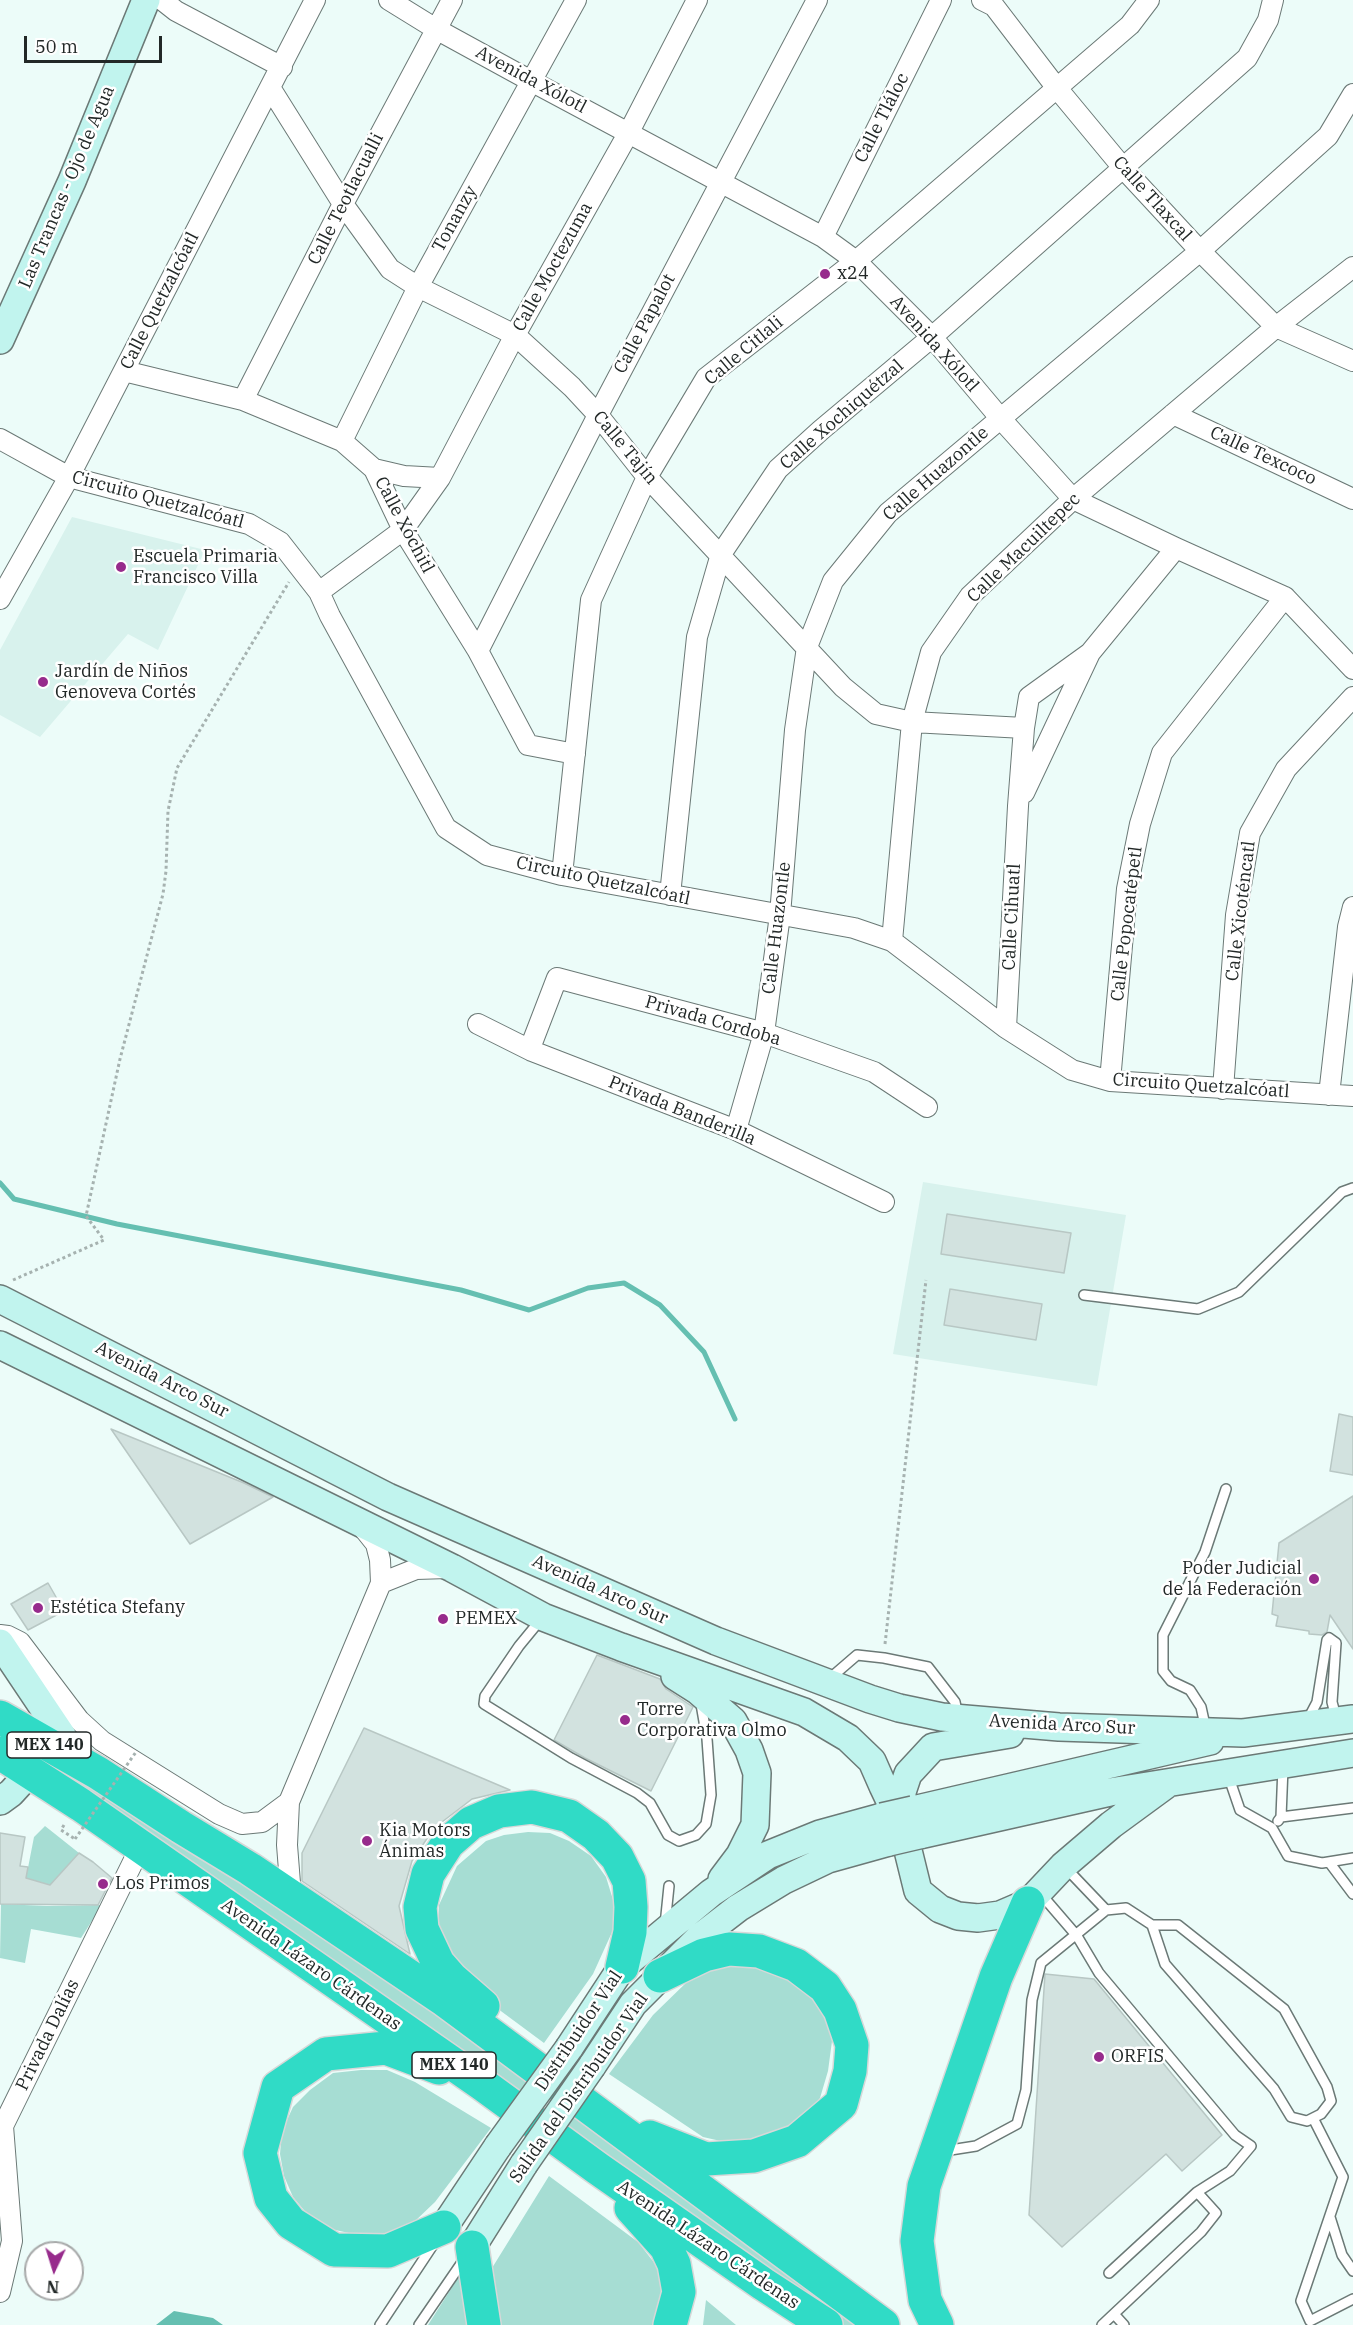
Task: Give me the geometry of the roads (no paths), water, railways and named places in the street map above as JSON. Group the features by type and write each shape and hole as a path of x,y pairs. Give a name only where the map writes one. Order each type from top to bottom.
{"highway":[{"name":"Avenida Lázaro Cárdenas","path":"0,1717 98,1773 250,1869 519,2049 607,2120 883,2325"},
{"name":"Avenida Lázaro Cárdenas","path":"0,1753 81,1805 210,1894 482,2084 597,2168 763,2284 826,2325"},
{"path":"519,2049 507,2026 452,1979 438,1963 422,1929 420,1907 428,1874 448,1844 471,1823 499,1811 532,1807 569,1816 596,1834 617,1857 628,1881 631,1907 630,1932 622,1966"},
{"path":"937,2325 925,2300 917,2241 924,2186 938,2152 996,1977 1033,1897"},
{"path":"607,2120 706,2159 754,2156 797,2141 842,2104 850,2071 852,2044 840,2010 825,1987 796,1965 759,1951 729,1949 704,1955 660,1976"},
{"path":"444,2227 388,2251 334,2250 291,2223 271,2198 260,2153 266,2124 278,2087 326,2054 386,2049 482,2084"},
{"path":"597,2168 666,2247 674,2264 680,2292 670,2325"},
{"path":"472,2247 484,2325"}],"main road":[{"name":"Las Trancas - Ojo de Agua","path":"0,340 152,3"},
{"name":"Avenida Arco Sur","path":"5,1290 47,1321 388,1497 716,1641 824,1683 899,1708 958,1719 1208,1736 1346,1720"},
{"path":"0,1339 47,1321"},
{"path":"0,1346 452,1568 543,1617 804,1712 848,1738 872,1761 901,1826 918,1891 940,1909 958,1916 978,1918 1000,1916 1033,1897 1063,1866 1112,1825 1167,1784"},
{"path":"0,1643 63,1737"},
{"path":"621,1647 697,1690 733,1721 749,1750 757,1773 755,1825 740,1855 711,1893"},
{"path":"0,1700 218,1834 290,1883 519,2049"},
{"path":"901,1826 902,1792 908,1774 933,1747 990,1736 1059,1727"},
{"name":"Avenida Arco Sur","path":"901,1826 1208,1736"},
{"path":"901,1826 1353,1753"},
{"path":"0,1766 185,1890 210,1894"},
{"path":"0,1801 11,1793 22,1780"},
{"name":"Distribuidor Vial","path":"444,2227 498,2146 569,2048 622,1966 711,1893 768,1855 820,1834 901,1826"},
{"name":"Salida del Distribuidor Vial","path":"472,2247 524,2164 633,2004 660,1976 699,1938 738,1908 784,1880 901,1826"}],"street":[{"name":"Calle Quetzalcóatl","path":"0,599 69,477 315,0"},
{"name":"Avenida Xólotl","path":"389,0 436,29 531,81 823,237 856,261 932,337 1000,419 1073,499 1285,597 1353,669"},
{"name":"Calle Teotlacualli","path":"243,400 343,204 452,0"},
{"name":"Tonanzy","path":"342,441 418,287 576,0"},
{"name":"Calle Moctezuma","path":"319,591 403,530 440,478 515,335 629,132 697,0"},
{"name":"Calle Papalot","path":"478,651 598,414 817,0"},
{"name":"Calle Tláloc","path":"823,237 940,0"},
{"name":"Calle Tlaxcal","path":"982,0 994,6 1056,87 1124,169 1200,251 1276,327 1353,361"},
{"name":"Calle Citlali","path":"562,874 591,600 647,477 706,378 856,261 1130,25 1149,0"},
{"name":"Calle Xochiquétzal","path":"670,895 697,637 721,554 778,469 1124,169 1247,58 1269,20 1273,0"},
{"path":"152,3 282,67"},
{"name":"Calle Tajín","path":"271,88 343,204 390,269 418,287 515,335 572,387 598,414 647,477 843,687 876,714 912,722 1024,728"},
{"name":"Calle Huazontle","path":"736,1130 764,1033 780,915 795,730 807,647 832,581 888,513 1200,251 1328,136 1353,94"},
{"name":"Calle Macuiltepec","path":"892,941 912,722 931,652 970,596 1073,499 1276,327 1353,267"},
{"name":"Calle Xóchitl","path":"124,371 243,400 342,441 374,469 403,530 478,651 528,745 574,754"},
{"name":"Calle Texcoco","path":"1173,414 1353,499"},
{"name":"Circuito Quetzalcóatl","path":"0,439 69,477 249,524 280,542 319,591 330,616 446,828 487,855 562,874 854,928 892,941 1006,1028 1072,1070 1110,1081 1353,1096"},
{"path":"374,469 405,476 440,478"},
{"name":"Calle Cihuatl","path":"1018,806 1090,653 1176,548"},
{"name":"Calle Popocatépetl","path":"1110,1081 1128,889 1140,824 1162,753 1285,597"},
{"name":"Calle Cihuatl","path":"1006,1028 1018,806 1024,728 1029,697 1090,653"},
{"name":"Calle Xicoténcatl","path":"1223,1089 1236,915 1250,833 1286,769 1353,697"},
{"path":"1329,1095 1348,927 1353,907"},
{"name":"Privada Cordoba","path":"532,1047 557,978 764,1033 874,1072 927,1107"},
{"name":"Privada Banderilla","path":"478,1024 736,1130 884,1202"},
{"path":"290,1883 287,1845 289,1802 381,1583 380,1560 376,1544 360,1524"},
{"path":"381,1583 416,1569 452,1568"},
{"path":"0,1635 20,1642 79,1720 102,1741 219,1814 242,1824 262,1821 289,1802"},
{"name":"Privada Dalías","path":"0,2292 12,2241 3,2126 135,1858"}],"lane":[{"path":"1084,1295 1198,1309 1239,1292 1342,1192 1353,1188"},
{"path":"1208,1736 1200,1707 1190,1690 1171,1681 1163,1671 1163,1635 1205,1552 1226,1489"},
{"path":"543,1617 519,1646 485,1696 484,1704 571,1758 637,1793 650,1803 668,1835 679,1841 696,1835 706,1824 711,1795 705,1722 697,1690"},
{"path":"1304,1726 1317,1702 1329,1638 1336,1642 1332,1702 1334,1715 1346,1720"},
{"path":"824,1683 857,1655 928,1667 955,1702 958,1719"},
{"path":"1272,1827 1281,1817 1283,1764"},
{"path":"1227,1773 1240,1810 1272,1827 1288,1856 1322,1863 1353,1858"},
{"path":"1281,1817 1353,1808"},
{"path":"1329,1862 1353,1894"},
{"path":"1063,1866 1106,1910"},
{"path":"665,1931 669,1886"},
{"path":"1033,1897 1077,1936 1099,1973 1235,2135 1251,2146 1230,2171 1197,2192 1109,2272"},
{"path":"938,2152 976,2146 1017,2124 1026,2090 1032,2000 1041,1963 1077,1936 1106,1910 1126,1908 1152,1924 1178,1925 1284,2009 1327,2087 1331,2101 1321,2114 1307,2121 1291,2117 1274,2089 1164,1964 1152,1924"},
{"path":"1313,2118 1343,2177 1301,2301 1310,2321 1353,2299"},
{"path":"1343,2177 1353,2179"},
{"path":"1102,2325 1201,2232 1216,2213 1197,2192"},
{"path":"1330,2217 1342,2255 1353,2271"},
{"path":"380,2325 444,2227"},
{"path":"419,2325 472,2247"},
{"path":"1114,2314 1124,2325"}],"waterway":[{"path":"0,1183 14,1199 117,1224 461,1290 529,1310 588,1288 624,1283 660,1305 704,1352 735,1419"}],"place":[{"name":"x24","path":"825,274"},
{"name":"Escuela Primaria Francisco Villa","path":"121,567"},
{"name":"Jardín de Niños Genoveva Cortés","path":"43,682"},
{"name":"Poder Judicial de la Federación","path":"1314,1579"},
{"name":"Estética Stefany","path":"38,1608"},
{"name":"PEMEX","path":"443,1619"},
{"name":"Torre Corporativa Olmo","path":"625,1720"},
{"name":"Kia Motors Ánimas","path":"367,1841"},
{"name":"Los Primos","path":"103,1884"},
{"name":"ORFIS","path":"1099,2057"}]}
